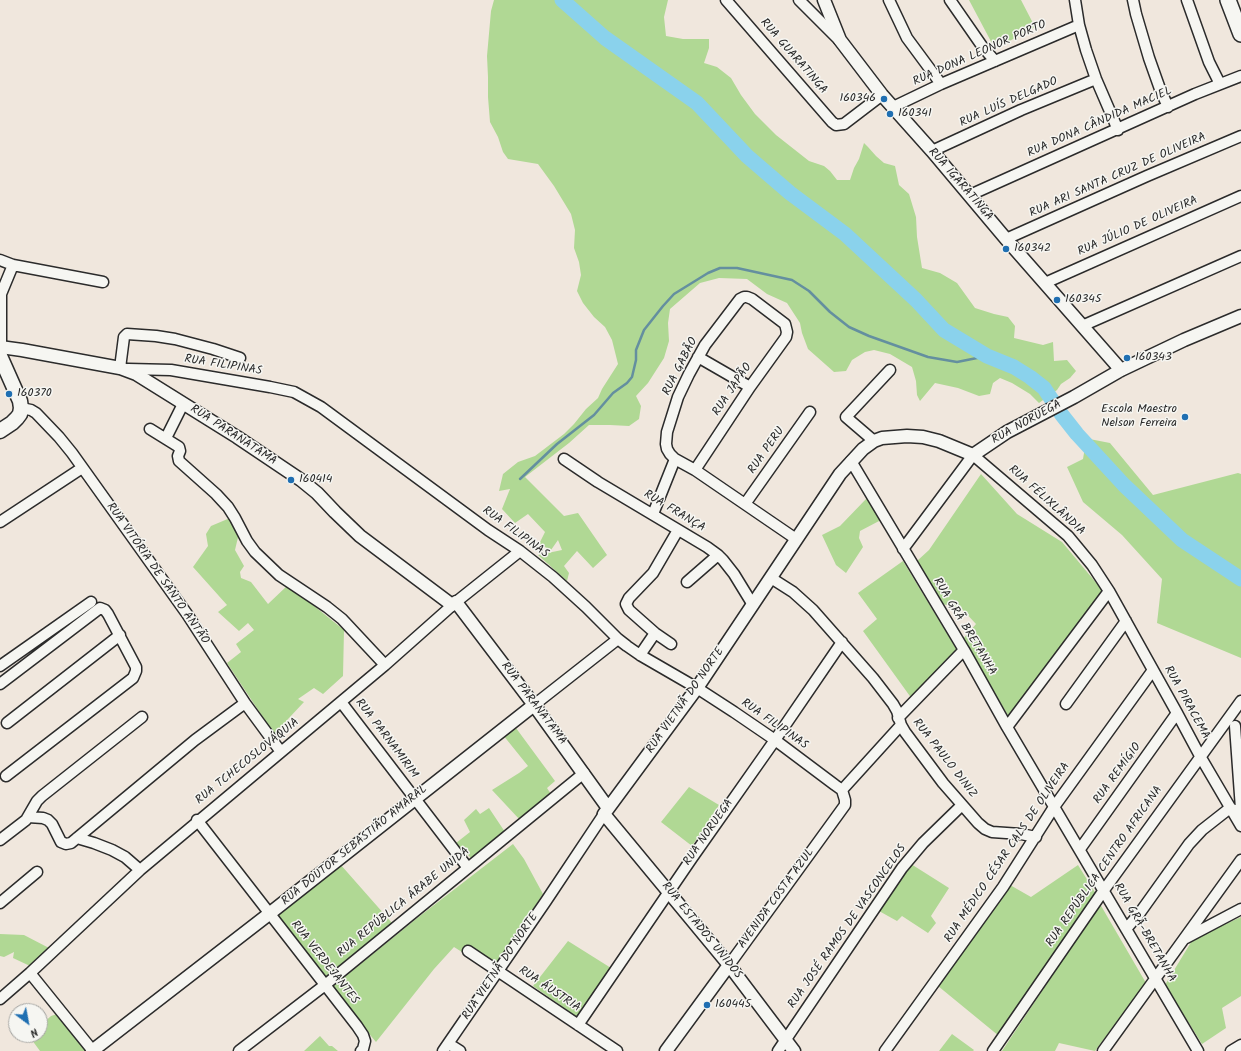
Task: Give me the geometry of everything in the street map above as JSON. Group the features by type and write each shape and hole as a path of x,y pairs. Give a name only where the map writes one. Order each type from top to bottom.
{"main road":[{"path":"1228,0 1241,34"},
{"path":"1,355 20,401 21,408 20,414 6,427"}],"street":[{"name":"RUA GUARATINGA","path":"726,0 836,125 844,124 882,95"},
{"name":"RUA IGARATINGA","path":"799,0 840,40 882,95 970,195 1006,240 1045,282 1121,370"},
{"path":"824,0 840,40"},
{"path":"889,0 908,38 941,84"},
{"path":"950,0 982,46 995,61"},
{"path":"1075,0 1078,25 1096,79 1118,130"},
{"path":"1134,0 1136,14 1149,58 1168,107"},
{"path":"1187,0 1209,62 1220,84"},
{"name":"RUA DONA LEONOR PORTO","path":"893,107 941,84 1078,25"},
{"name":"RUA DONA CÂNDIDA MACIEL","path":"970,195 1241,76"},
{"name":"RUA LUÍS DELGADO","path":"932,151 1021,110 1096,79"},
{"name":"RUA ARI SANTA CRUZ DE OLIVEIRA","path":"1006,240 1147,176 1241,136"},
{"name":"RUA JÚLIO DE OLIVEIRA","path":"1045,282 1241,196"},
{"path":"1082,326 1241,256"},
{"path":"0,260 13,265 103,282"},
{"path":"1,355 1,294 13,265"},
{"name":"RUA GABÃO","path":"675,459 667,449 666,444 667,432 678,397 705,345 740,299 747,297 752,299 785,324"},
{"name":"RUA NORUEGA","path":"903,549 973,455 1007,432 1074,397 1121,370 1184,340 1241,316"},
{"name":"RUA JAPÃO","path":"695,470 750,387 786,337 787,332 785,324"},
{"path":"122,368 124,337 127,334 175,339 240,358"},
{"name":"RUA PARANATAMA","path":"1,355 53,355 122,368 136,374 237,437 301,480 317,493 360,536 454,603 534,705 584,773 606,811"},
{"path":"698,357 750,387"},
{"name":"RUA FILIPINAS","path":"122,368 170,370 270,387 294,392 321,407 488,530 520,551 553,577 618,639 640,655 697,688 775,740 842,790"},
{"path":"890,370 846,417 874,440 893,437 923,437 939,441 973,455"},
{"path":"166,438 183,404"},
{"name":"RUA VITÓRIA DE SANTO ANTÃO","path":"21,408 31,410 36,413 59,437 186,614 245,703 281,752"},
{"name":"RUA PERU","path":"745,504 810,412"},
{"path":"150,429 166,438 179,448 179,461 216,494 228,507 247,541 255,552 279,575 327,607 342,619 385,665"},
{"name":"RUA VIETNÃ DO NORTE","path":"446,1047 606,811 697,688 840,474 851,461 874,440"},
{"name":"RUA FÉLIXLÂNDIA","path":"973,455 1068,536 1092,565 1109,591"},
{"name":"RUA FRANÇA","path":"564,459 598,482 707,547 724,560 753,605"},
{"path":"653,514 675,459 695,470 796,539"},
{"name":"RUA GRÃ BRETANHA","path":"851,461 964,650 1054,807"},
{"path":"0,522 82,468"},
{"path":"671,644 655,633 629,610 626,604 629,598 653,573 678,530"},
{"name":"RUA TCHECOSLOVÁQUIA","path":"0,999 30,973 140,870 197,820 385,665 454,603 520,551"},
{"path":"687,582 718,556"},
{"name":"RUA PAULO DINIZ","path":"771,578 794,592 813,610 887,695 897,711 899,721 943,783 978,823 992,832 1021,834 1036,837"},
{"path":"1007,727 1109,591"},
{"name":"RUA PIRACEMA","path":"1109,591 1200,756 1241,826"},
{"path":"0,666 91,602"},
{"path":"0,684 100,608 105,610 108,614 136,667 133,678 6,776"},
{"path":"1066,704 1126,621"},
{"path":"640,655 655,633"},
{"path":"7,723 120,635"},
{"name":"RUA DOUTOR SEBASTIÃO AMARAL","path":"92,1051 269,914 414,798 618,639"},
{"name":"RUA NORUEGA","path":"578,1025 842,642"},
{"path":"842,790 899,721 964,650"},
{"name":"RUA MÉDICO CÉSAR CALS DE OLIVEIRA","path":"885,1051 1003,887 1054,807 1153,670"},
{"name":"RUA REPÚBLICA CENTRO AFRICANA","path":"993,1051 1104,890 1241,701"},
{"name":"RUA PARNAMIRIM","path":"341,702 468,868"},
{"path":"28,817 43,818 48,820 64,844 71,843 195,740 245,703"},
{"name":"RUA REMÍGIO","path":"1080,849 1177,714"},
{"path":"0,840 28,817 37,801 42,796 142,717"},
{"path":"1235,726 1241,809"},
{"name":"RUA REPÚBLICA ÁRABE UNIDA","path":"239,1051 325,985 584,773"},
{"name":"AVENIDA COSTA AZUL","path":"666,1051 730,965 844,806 845,800 842,790"},
{"name":"RUA JOSÉ RAMOS DE VASCONCELOS","path":"778,1051 902,868 922,843 962,805"},
{"name":"RUA GRÃ-BRETANHA","path":"1054,807 1198,1051"},
{"path":"1126,929 1139,914 1189,844 1202,830 1230,808 1241,813"},
{"name":"RUA ESTADOS UNIDOS","path":"606,811 669,892 730,965 794,1051"},
{"name":"RUA VERDEJANTES","path":"197,820 363,1035 365,1041 362,1050"},
{"path":"77,838 112,850 125,857 140,870"},
{"path":"1103,1051 1241,860"},
{"path":"0,903 37,872"},
{"path":"1183,940 1241,909"},
{"name":"RUA ÁUSTRIA","path":"468,951 617,1051"},
{"path":"30,973 92,1051"},
{"path":"1231,1051 1241,1045"},
{"path":"446,1047 460,1051"}],"green space":[{"path":"494,0 668,0 664,17 666,36 683,39 709,39 709,48 704,63 717,67 731,78 755,114 776,135 809,161 824,166 837,180 850,180 864,143 884,163 895,166 899,185 909,194 916,217 917,237 922,268 940,273 957,283 975,308 1008,317 1015,326 1014,338 1043,345 1053,342 1054,361 1067,360 1076,371 1070,378 1061,384 1057,390 1039,403 1030,394 1012,383 1000,378 993,383 990,394 979,396 958,388 935,383 920,401 917,395 916,381 912,367 890,354 874,350 865,352 852,360 846,371 834,372 808,349 800,323 787,303 767,294 747,279 719,278 700,283 670,309 668,323 669,341 664,358 648,383 636,396 641,406 639,419 629,426 589,425 569,443 525,477 564,516 578,513 607,555 593,568 577,551 564,566 569,573 567,581 538,555 562,550 558,540 551,550 539,544 545,532 528,514 515,523 502,509 510,489 499,491 503,474 518,462 535,456 564,434 574,424 586,409 598,398 618,364 612,340 605,327 594,317 583,303 577,291 581,275 579,262 574,248 575,230 571,214 554,186 538,164 508,159 503,152 498,137 490,122 487,56 491,11"},
{"path":"969,0 1021,0 1035,27 995,49"},
{"path":"1047,399 1074,436 1110,443 1153,495 1238,473 1241,474 1241,658 1157,623 1162,579 1122,535 1083,502 1067,467 1083,459 1085,447 1074,437"},
{"path":"981,474 1017,514 1062,542 1103,591 1009,717 963,639 976,624 961,608 942,604 917,561 929,550"},
{"path":"867,498 881,520 860,531 859,538 863,547 846,573 836,565 822,535 840,526"},
{"path":"230,518 239,533 235,550 244,566 240,572 241,578 251,582 268,604 288,585 344,630 343,676 323,694 314,688 298,699 304,702 274,734 227,663 241,652 236,644 254,630 248,623 239,631 218,612 227,605 193,567 208,546 206,534 211,526"},
{"path":"903,561 957,650 912,699 863,631 877,619 858,593"},
{"path":"516,728 555,781 547,788 551,794 520,820 492,790 528,766 503,735"},
{"path":"689,787 719,805 692,846 661,822"},
{"path":"489,808 505,832 472,859 456,843 470,832 464,820 476,809 480,814"},
{"path":"513,844 524,859 543,894 492,971 454,947 434,969 376,1042 331,988 416,919"},
{"path":"340,864 392,923 327,977 276,917"},
{"path":"911,864 949,888 931,916 936,923 928,933 902,916 897,921 879,911"},
{"path":"1078,865 1096,894 999,1036 938,986 1010,885 1031,897"},
{"path":"1100,904 1146,983 1095,1051 1059,1043 1055,1051 1002,1051"},
{"path":"1241,917 1241,996 1222,1008 1226,1028 1202,1044 1165,985 1193,939"},
{"path":"0,934 24,935 49,948 30,966 13,958 14,952 4,957 0,956"},
{"path":"568,941 611,968 577,1017 533,986"},
{"path":"57,1014 87,1050 40,1051 34,1043 48,1043 48,1019"},
{"path":"952,1034 974,1050 939,1051"},
{"path":"320,1036 329,1046 332,1046 338,1051 304,1051"}],"waterway":[{"path":"562,0 605,38 697,103 747,156 790,193 845,234 916,300 944,330 987,356 1014,367 1044,388 1077,434 1124,485 1182,540 1241,579"},
{"path":"520,479 557,444 594,415 613,393 627,383 632,377 636,360 636,350 644,330 674,294 708,273 720,268 737,268 792,280 809,291 830,312 849,327 869,336 928,357 957,362 987,356"}],"place":[{"name":"160346","path":"884,99"},
{"name":"160341","path":"890,114"},
{"name":"160342","path":"1006,249"},
{"name":"160345","path":"1057,300"},
{"name":"160343","path":"1127,358"},
{"name":"160370","path":"9,394"},
{"name":"Escola Maestro Nelson Ferreira","path":"1185,417"},
{"name":"160414","path":"291,480"},
{"name":"160445","path":"707,1005"}]}
